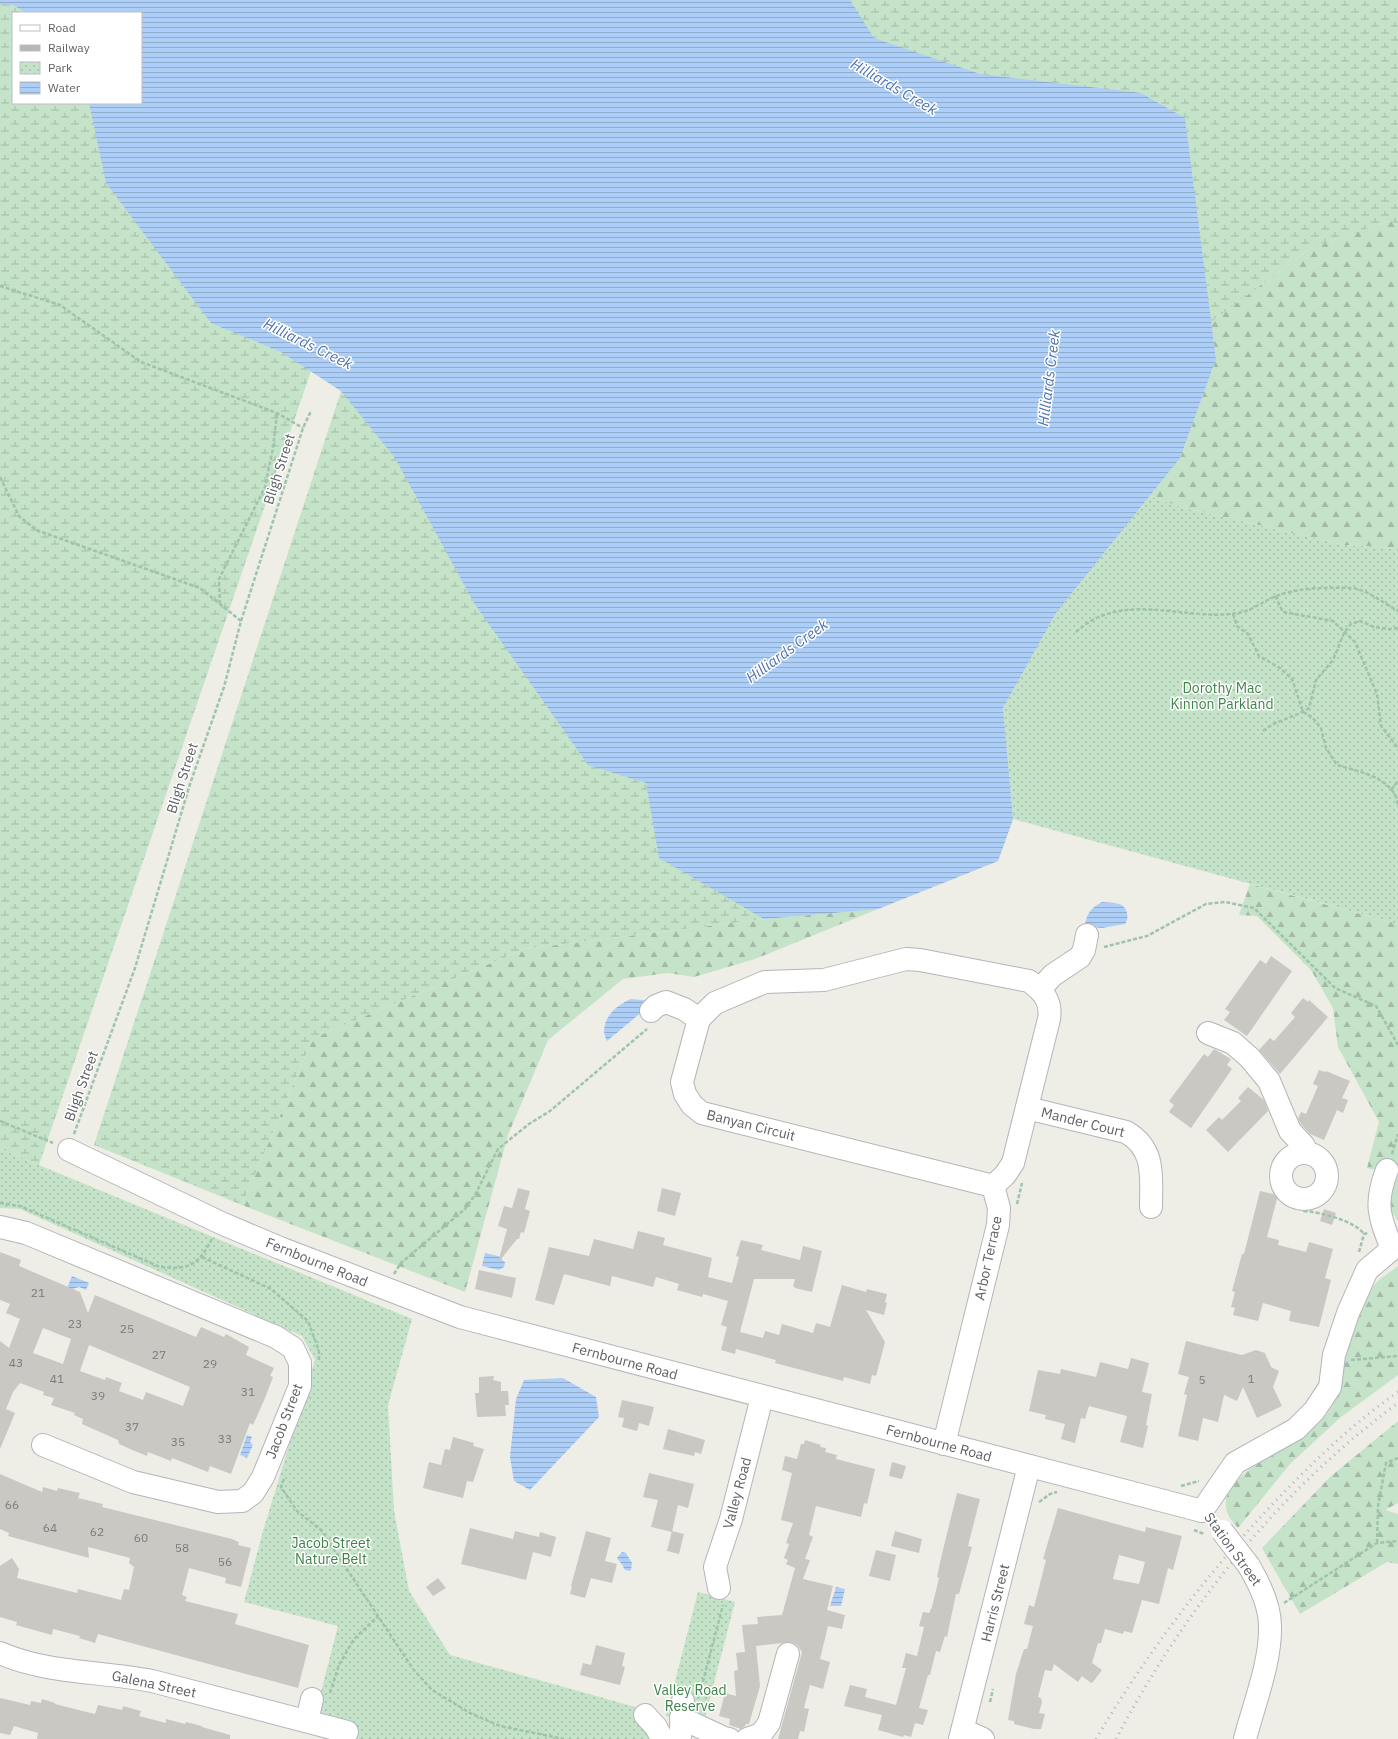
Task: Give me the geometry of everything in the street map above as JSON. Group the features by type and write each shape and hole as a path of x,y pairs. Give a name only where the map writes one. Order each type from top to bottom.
{"street":[{"path":"993,1186 1013,1163 1050,1013 1046,997 1040,989 1053,975 1080,957 1084,950 1086,935"},
{"name":"Banyan Circuit","path":"993,1186 702,1113 692,1105 685,1094 682,1082 699,1019 715,1003 765,982 824,980 906,959 920,960 1029,981 1040,989"},
{"path":"651,1011 656,1006 666,1002 699,1019"},
{"path":"1208,1033 1233,1043 1255,1064 1269,1081 1290,1131 1304,1146 1303,1152"},
{"name":"Mander Court","path":"1027,1108 1126,1132 1137,1138 1146,1151 1151,1169 1151,1207"},
{"name":"Fernbourne Road","path":"69,1150 221,1223 280,1248 460,1317 762,1398 1029,1466 1197,1520"},
{"path":"1303,1152 1318,1157 1327,1170 1328,1177 1326,1184 1316,1196 1302,1199 1289,1193 1277,1177 1288,1159 1303,1152"},
{"name":"Station Street","path":"1245,1739 1268,1651 1271,1624 1262,1588 1249,1566 1214,1533 1197,1520 1235,1463 1296,1429 1314,1411 1330,1387 1332,1361 1348,1313 1368,1270 1395,1248 1374,1231 1379,1215 1380,1188 1387,1170"},
{"name":"Arbor Terrace","path":"944,1444 998,1225 999,1208 993,1186"},
{"name":"Jacob Street","path":"0,1227 26,1233 276,1337 293,1348 300,1362 300,1386 262,1477 253,1493 242,1501 218,1502 133,1482 43,1446"},
{"name":"Valley Road","path":"719,1588 715,1567 731,1519 762,1398"},
{"name":"Harris Street","path":"961,1734 1029,1466"},
{"name":"Galena Street","path":"0,1653 49,1669 131,1677 152,1681 347,1732"},
{"path":"747,1739 761,1734 769,1723 788,1654"},
{"path":"307,1721 321,1697"},
{"path":"645,1715 656,1727 662,1739"},
{"path":"681,1719 729,1739"},
{"path":"961,1734 983,1739"}],"path":[{"path":"0,286 60,305 141,362 277,413 303,428"},
{"name":"Bligh Street","path":"69,1150 136,968 190,784 224,687 241,621 303,428 311,411"},
{"path":"220,604 219,578 265,487 273,448 277,413"},
{"path":"0,477 19,516 36,530 200,588 241,621"},
{"path":"1076,632 1088,621 1110,612 1143,609 1233,614 1255,607 1275,596 1303,589 1350,588 1362,590 1398,611"},
{"path":"1275,596 1283,612 1333,621 1355,642 1377,694 1381,726 1398,748"},
{"path":"1233,614 1237,626 1248,634 1259,656 1280,668 1292,679 1303,712 1312,717 1321,728 1326,748 1337,765 1368,774 1395,793 1398,805"},
{"path":"1263,731 1270,724 1303,712 1309,708 1316,680 1333,660 1344,632 1351,624 1360,621 1374,627 1390,629 1398,628"},
{"path":"1391,790 1398,781"},
{"path":"1080,957 1110,944 1147,936 1206,904 1226,902 1254,908 1335,988 1376,1006 1398,1045"},
{"path":"0,1121 69,1150"},
{"path":"1302,1199 1304,1211 1315,1212 1374,1231 1363,1243 1356,1256"},
{"path":"0,1203 20,1206 160,1267 178,1269 191,1264 202,1257 271,1289 308,1321 319,1351 319,1363"},
{"path":"1332,1361 1398,1356"},
{"path":"1377,1543 1378,1506 1386,1463 1398,1458"},
{"path":"286,1473 281,1487 288,1499 297,1511 321,1530 413,1670 432,1690 470,1714 500,1726 564,1739"},
{"path":"1175,1485 1181,1486 1198,1482 1203,1478"},
{"path":"1036,1506 1043,1498 1058,1492"},
{"path":"1197,1520 1214,1533"},
{"path":"1267,1610 1283,1603 1377,1543 1398,1541"},
{"path":"681,1719 702,1685 724,1602 719,1588"},
{"path":"321,1697 354,1639 378,1616"},
{"path":"988,1708 992,1698 994,1684"}],"green space":[{"path":"0,0 1398,0 1398,225 1389,221 1311,248 1211,322 1216,359 1180,458 1056,613 1003,708 1013,819 998,861 878,909 764,919 524,949 313,1038 242,1205 94,1145 341,391 311,371 39,1165 0,1149"},
{"path":"1389,221 1398,225 1398,548 1344,545 1184,508 1149,496 1180,458 1216,359 1211,322 1311,248"},
{"name":"Dorothy Mac Kinnon Parkland","path":"1149,496 1184,508 1344,545 1398,548 1398,924 1013,819 1003,708 1056,613"},
{"path":"1250,884 1398,924 1398,1221 1389,1207 1381,1171 1367,1168 1379,1122 1338,1047 1333,1008 1311,970 1257,916 1239,915"},
{"path":"878,909 755,959 694,977 668,973 623,979 548,1040 508,1135 465,1292 242,1205 313,1038 524,949 764,919"},
{"name":"Jacob Street Nature Belt","path":"0,1149 412,1319 388,1405 394,1511 409,1591 450,1655 660,1714 654,1739 353,1739 357,1726 315,1715 338,1626 244,1602 263,1531 315,1360 302,1336 20,1209 0,1208"},
{"path":"1398,1266 1398,1375 1341,1417 1290,1464 1238,1528 1230,1519 1226,1507 1228,1494 1236,1482 1248,1470 1311,1430 1327,1414 1335,1400 1343,1360 1367,1298 1374,1285"},
{"path":"1398,1421 1398,1503 1385,1510 1398,1514 1398,1564 1387,1562 1300,1614 1262,1548 1330,1477"},
{"name":"Valley Road Reserve","path":"698,1592 735,1602 703,1725 666,1716"}],"water":[{"name":"Hilliards Creek","path":"0,0 850,0 874,38 980,74 1141,93 1185,118 1216,359 1180,458 1056,613 1003,708 1013,819 998,861 878,909 764,919 659,858 646,783 588,765 474,603 395,458 341,391 281,352 211,323 106,183 89,104 142,104 142,12 25,12 13,5 0,4"},
{"path":"1102,902 1117,903 1122,905 1127,912 1127,922 1125,924 1102,928 1085,926 1090,912"},
{"path":"631,999 655,1001 607,1041 604,1028 606,1021 614,1010"},
{"path":"485,1253 502,1257 501,1259 505,1262 504,1267 499,1270 482,1266"},
{"path":"72,1276 89,1283 86,1290 79,1287 69,1290 67,1288"},
{"path":"563,1378 596,1397 599,1417 530,1490 514,1481 510,1457 516,1399 524,1380"},
{"path":"247,1435 252,1437 250,1442 253,1445 247,1458 240,1455"},
{"path":"622,1552 626,1553 632,1563 631,1570 628,1571 624,1569 617,1558"},
{"path":"836,1587 845,1589 841,1606 830,1606"}],"building":[{"path":"1271,956 1292,971 1247,1036 1224,1020 1230,1012 1225,1009 1260,960 1266,964"},
{"path":"1303,998 1308,1002 1309,1000 1328,1017 1280,1074 1259,1050 1270,1038 1274,1041 1295,1017 1291,1013"},
{"path":"1214,1049 1231,1059 1227,1065 1232,1069 1191,1128 1169,1112 1174,1105 1169,1101 1204,1054 1208,1057"},
{"path":"1319,1070 1326,1071 1350,1081 1342,1098 1348,1100 1343,1113 1337,1110 1324,1140 1310,1134 1298,1119 1301,1112 1306,1114 1318,1086 1313,1084"},
{"path":"1248,1087 1264,1100 1268,1111 1228,1152 1206,1130 1219,1117 1222,1120 1241,1101 1238,1098"},
{"path":"518,1188 530,1191 525,1209 530,1211 524,1233 521,1232 519,1239 517,1239 498,1263 507,1229 498,1226 504,1206 512,1208"},
{"path":"662,1188 681,1193 675,1216 657,1211"},
{"path":"1260,1191 1278,1195 1267,1237 1279,1240 1278,1245 1306,1252 1309,1242 1333,1249 1325,1278 1331,1280 1319,1327 1289,1321 1291,1311 1263,1303 1258,1321 1233,1315 1235,1308 1231,1307 1235,1292 1232,1291 1242,1254 1244,1254"},
{"path":"1324,1209 1336,1213 1332,1225 1320,1221"},
{"path":"638,1231 665,1238 663,1245 712,1258 708,1277 732,1283 739,1257 736,1256 741,1240 763,1245 761,1250 800,1260 803,1246 822,1251 812,1292 795,1288 793,1286 795,1279 754,1279 740,1332 763,1338 765,1331 779,1335 782,1324 813,1333 816,1323 830,1327 842,1285 866,1292 867,1289 887,1294 885,1302 887,1303 884,1315 866,1310 885,1342 876,1376 872,1375 870,1384 844,1377 843,1381 775,1363 776,1360 736,1349 735,1354 721,1350 727,1327 721,1325 728,1301 703,1294 702,1297 677,1290 679,1284 656,1277 653,1287 612,1276 610,1286 564,1274 554,1305 535,1300 549,1247 589,1256 594,1239 633,1249"},
{"path":"0,1252 21,1260 19,1266 80,1292 88,1313 95,1295 196,1337 201,1327 224,1337 226,1334 249,1347 246,1355 274,1368 270,1376 273,1377 253,1425 250,1423 231,1474 210,1466 208,1472 172,1458 171,1461 148,1452 147,1456 130,1449 119,1444 118,1440 82,1424 83,1419 74,1415 75,1413 51,1405 54,1398 43,1395 44,1392 20,1383 13,1392 6,1409 15,1413 0,1449 0,1341 9,1348 20,1319 6,1313 10,1304 0,1300","holes":["43,1328 71,1339 63,1364 33,1353","89,1345 190,1387 183,1406 146,1392 143,1400 119,1391 122,1383 106,1377 105,1380 80,1371"]},
{"path":"479,1270 516,1278 512,1298 475,1289"},
{"path":"1186,1341 1242,1355 1256,1350 1265,1353 1271,1367 1279,1371 1273,1387 1282,1406 1257,1418 1243,1387 1237,1401 1224,1395 1218,1422 1203,1418 1198,1441 1178,1436 1187,1395 1184,1394 1189,1377 1178,1374"},
{"path":"1131,1358 1149,1363 1142,1392 1152,1394 1146,1425 1148,1426 1143,1448 1120,1442 1127,1416 1089,1406 1085,1419 1081,1418 1075,1443 1061,1439 1065,1424 1045,1419 1046,1415 1029,1411 1038,1370 1060,1374 1061,1369 1096,1377 1100,1362 1128,1369"},
{"path":"494,1376 493,1380 501,1382 501,1391 508,1391 509,1405 505,1405 506,1416 477,1417 475,1393 479,1393 479,1377"},
{"path":"622,1400 654,1407 649,1426 639,1423 637,1431 622,1427 624,1418 618,1417"},
{"path":"668,1429 705,1440 701,1454 695,1452 694,1456 663,1449"},
{"path":"453,1437 474,1443 473,1446 484,1449 473,1482 467,1481 463,1498 423,1488 429,1462 441,1465 445,1449 450,1450"},
{"path":"805,1440 821,1445 820,1447 826,1448 825,1452 837,1455 836,1459 875,1469 867,1504 864,1503 861,1517 816,1506 809,1535 813,1537 805,1559 810,1560 803,1579 833,1586 827,1610 845,1615 842,1629 828,1626 820,1659 830,1662 823,1689 810,1685 804,1708 809,1709 804,1732 800,1731 798,1739 778,1739 802,1652 797,1645 792,1642 756,1646 760,1686 749,1724 746,1724 741,1729 729,1725 730,1719 719,1716 725,1693 736,1696 734,1671 738,1670 736,1653 745,1652 742,1625 758,1624 757,1617 782,1615 795,1568 786,1564 788,1560 784,1558 789,1544 786,1543 793,1523 781,1520 792,1473 782,1470 785,1456 797,1459 801,1444 804,1444"},
{"path":"892,1462 906,1466 902,1479 889,1476"},
{"path":"649,1473 694,1484 688,1508 678,1505 672,1532 651,1527 658,1500 643,1497"},
{"path":"0,1474 42,1492 43,1487 57,1491 58,1488 80,1493 78,1498 103,1504 102,1507 232,1539 239,1542 238,1545 251,1548 241,1587 225,1583 226,1578 189,1568 182,1595 187,1597 185,1601 238,1614 235,1624 309,1645 298,1688 98,1634 95,1643 79,1638 80,1636 53,1629 52,1635 16,1625 17,1622 0,1617 0,1566 12,1558 19,1569 17,1578 77,1593 78,1589 121,1600 124,1589 129,1590 134,1567 129,1563 130,1558 88,1547 89,1558 8,1536 9,1533 0,1529"},
{"path":"957,1493 980,1499 968,1546 972,1547 959,1594 956,1594 947,1637 945,1636 940,1652 936,1651 930,1675 928,1675 919,1708 928,1710 923,1725 915,1723 911,1737 904,1735 903,1737 878,1730 882,1715 844,1706 850,1685 867,1689 865,1697 896,1705 906,1668 902,1668 906,1653 917,1656 924,1627 919,1626 923,1612 929,1613 932,1607 939,1578 937,1577 941,1558"},
{"path":"1058,1508 1145,1532 1146,1527 1182,1536 1173,1570 1168,1568 1159,1604 1142,1600 1132,1633 1124,1631 1123,1634 1105,1629 1101,1643 1098,1643 1092,1663 1102,1670 1093,1682 1091,1683 1082,1676 1078,1682 1054,1664 1052,1671 1045,1670 1038,1697 1041,1698 1042,1702 1039,1713 1045,1714 1041,1729 1034,1729 1014,1724 1014,1721 1008,1720 1016,1674 1024,1649 1027,1649 1033,1626 1024,1624 1029,1605 1034,1607 1046,1560 1043,1559","holes":["1119,1555 1145,1562 1139,1584 1113,1579"]},
{"path":"470,1528 513,1539 515,1531 539,1537 540,1532 556,1537 551,1557 533,1552 526,1580 461,1564"},
{"path":"586,1531 611,1538 605,1561 617,1564 612,1583 591,1578 585,1598 570,1594"},
{"path":"672,1531 684,1534 679,1554 667,1551"},
{"path":"895,1531 922,1539 919,1553 891,1546"},
{"path":"876,1550 896,1555 890,1581 869,1576"},
{"path":"438,1578 446,1588 433,1596 426,1587"},
{"path":"596,1645 625,1653 622,1666 625,1667 620,1685 580,1675 583,1663 591,1665"},
{"path":"0,1698 30,1705 31,1701 41,1703 42,1699 55,1704 95,1714 98,1705 122,1710 123,1706 141,1711 139,1716 166,1723 166,1719 185,1724 186,1722 202,1726 230,1735 230,1739 37,1739 38,1733 14,1726 10,1735 0,1733"}],"railway":[{"path":"1096,1739 1140,1669 1164,1635 1242,1537 1322,1454 1359,1422 1398,1392"},
{"path":"1116,1739 1172,1644 1204,1598 1238,1555 1275,1513 1313,1474 1355,1437 1398,1403"}]}
